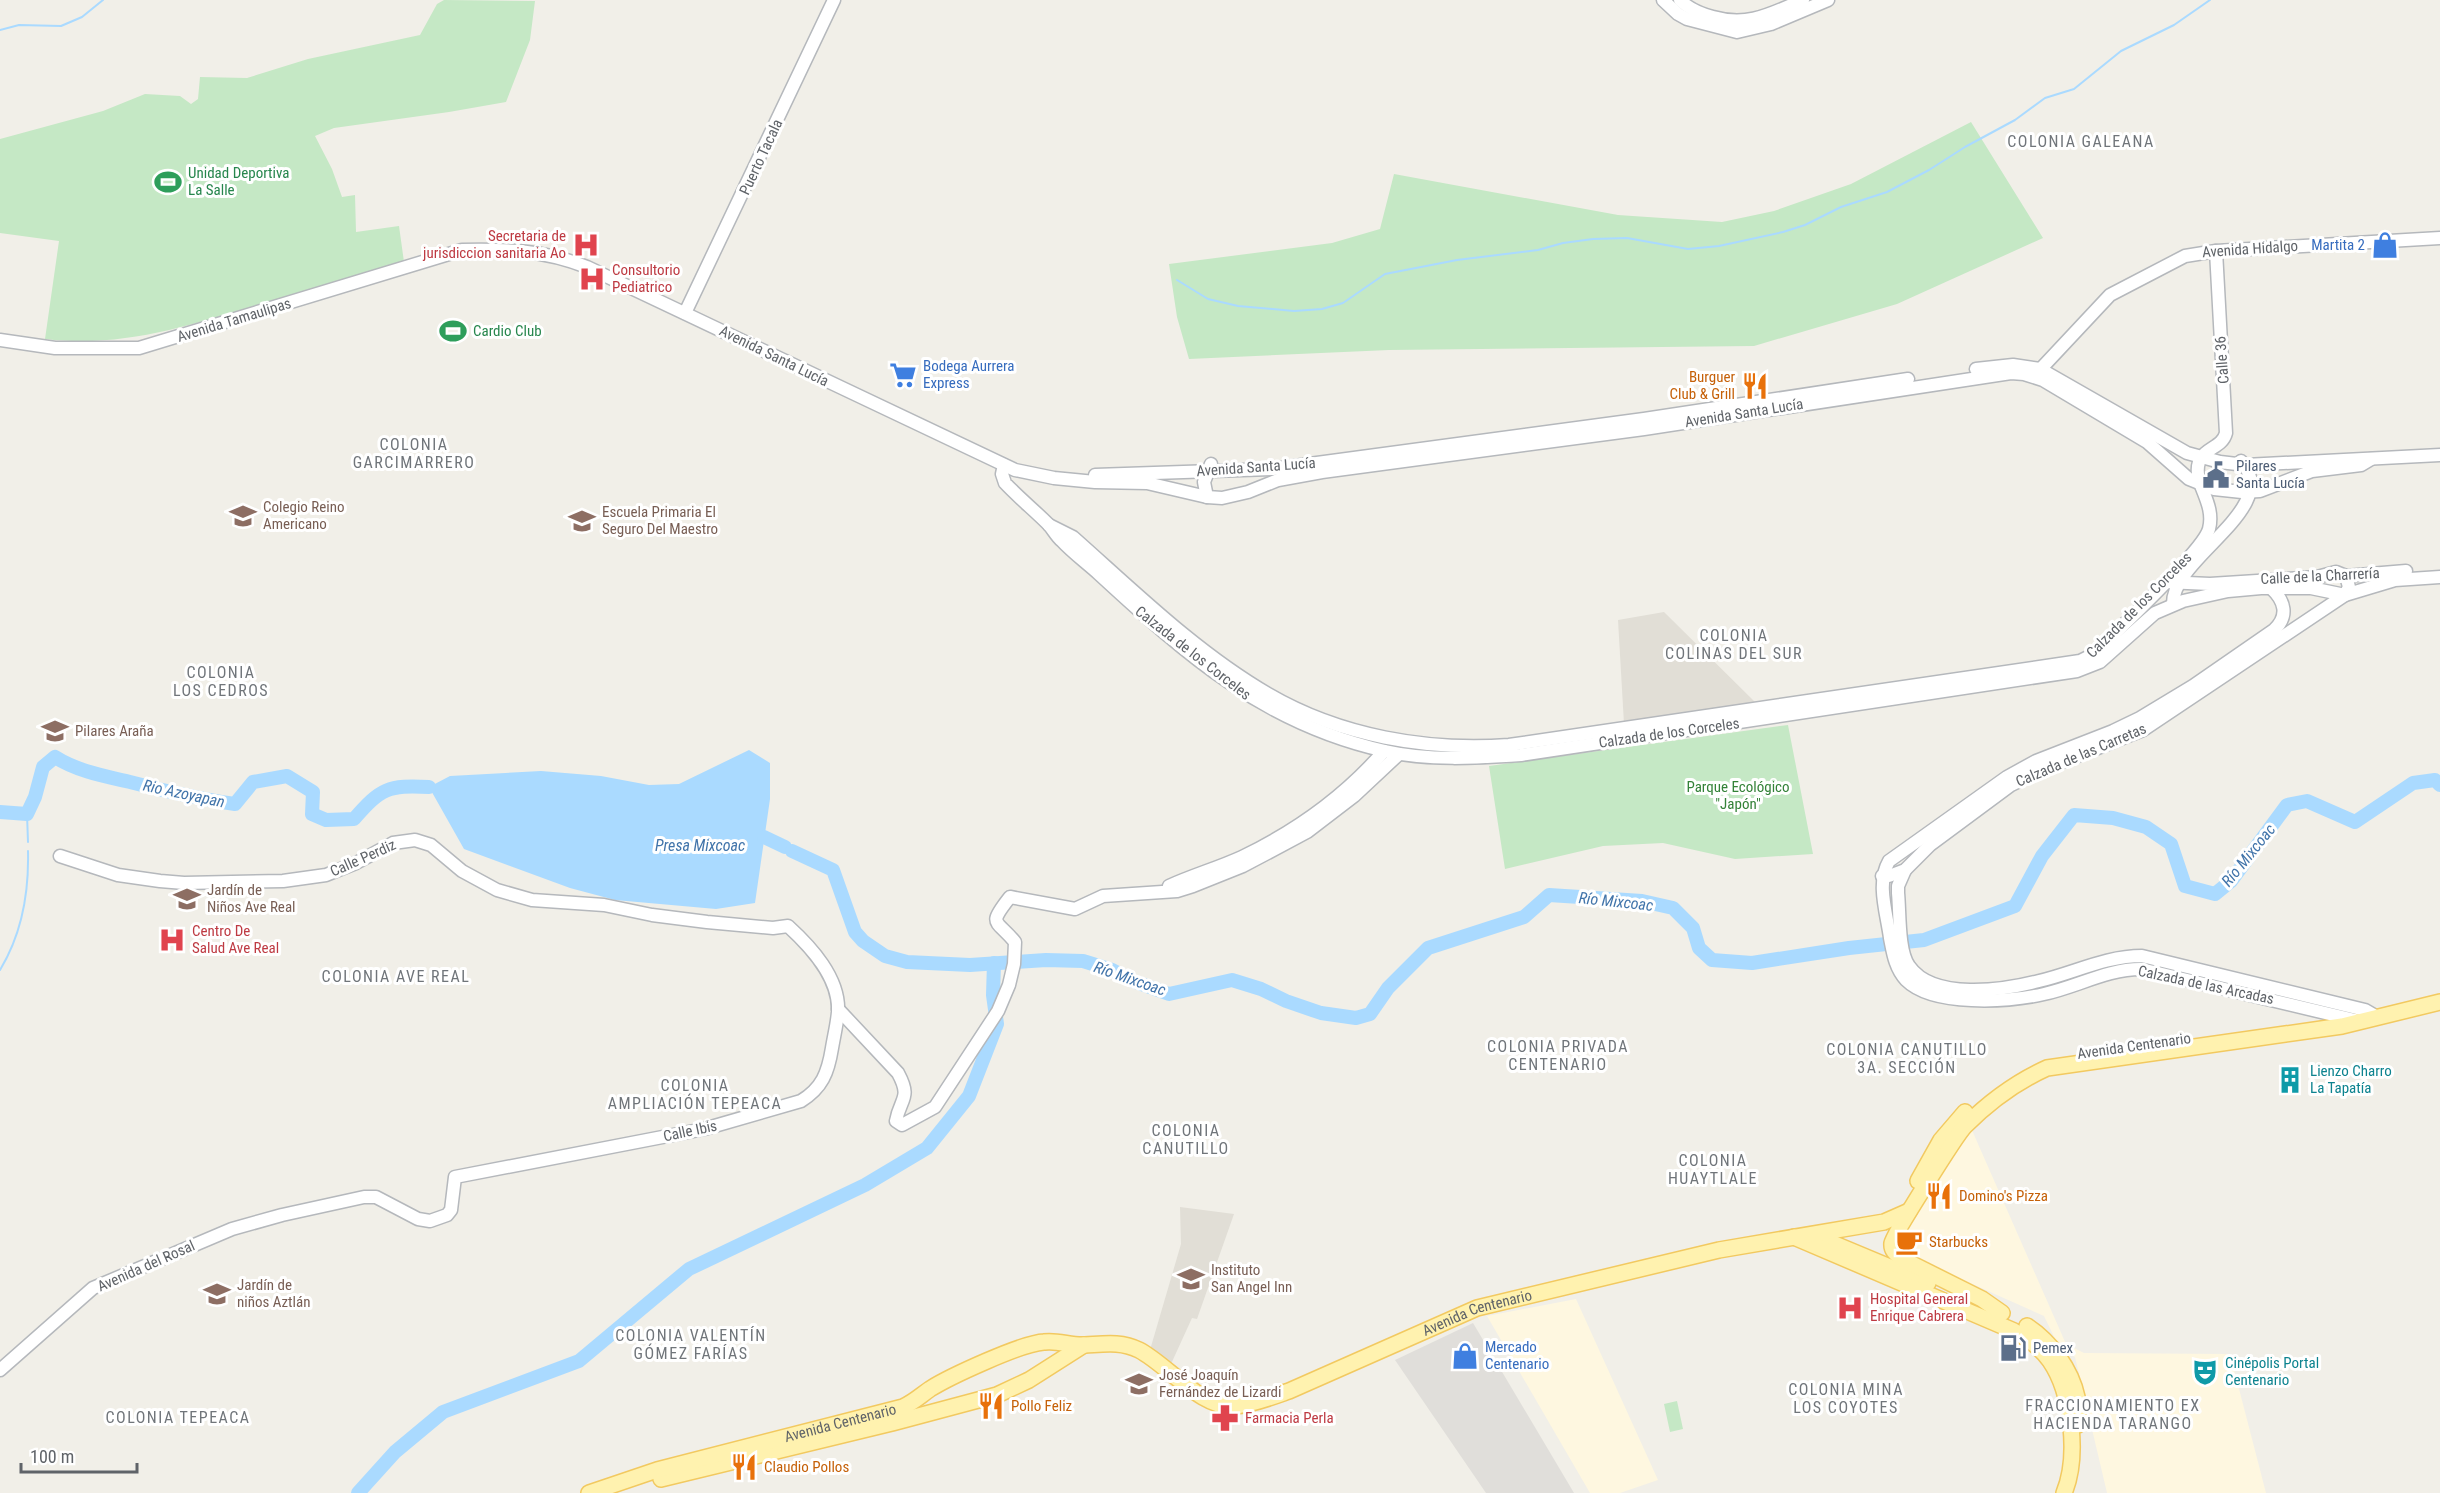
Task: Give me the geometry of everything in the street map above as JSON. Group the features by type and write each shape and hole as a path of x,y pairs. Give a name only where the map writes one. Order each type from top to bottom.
{"main road":[{"name":"Avenida Centenario","path":"619,1493 659,1480 892,1423 917,1408 930,1389 1031,1344 1059,1341 1084,1345 1105,1343 1138,1350 1212,1402 1235,1407 1267,1399 1477,1308 1719,1250 1884,1222 1903,1214 1962,1128 2009,1089 2047,1068 2325,1029 2440,992"},
{"name":"Avenida Centenario","path":"1903,1214 1953,1123 1975,1103 2024,1068 2044,1060 2343,1017 2368,1016 2440,1002"},
{"path":"1903,1214 1891,1245 1894,1252 1982,1299 2031,1330 2065,1368 2078,1398 2081,1461 2074,1493"},
{"path":"1813,1234 2002,1313"},
{"path":"1794,1237 2014,1331 2049,1352 2059,1377 2070,1420 2071,1467 2064,1493"},
{"name":"Avenida Centenario","path":"589,1493 657,1470 889,1411 982,1400 1014,1389 1084,1345"}],"street":[{"name":"Puerto Tacala","path":"685,313 834,0"},
{"path":"1663,0 1687,19 1737,32 1771,24 1828,0"},
{"path":"1680,0 1705,15 1739,22 1769,14 1803,0"},
{"name":"Avenida Hidalgo","path":"2037,372 2110,295 2185,256 2216,251 2440,238"},
{"name":"Avenida Santa Lucía","path":"462,250 508,249 571,260 633,287 1004,465 1041,476 1095,482 1147,483 1207,497 1230,496 1278,480 1322,472 1644,429 1983,376 2037,372"},
{"name":"Avenida Tamaulipas","path":"0,340 55,348 139,348 462,250"},
{"name":"Calle 36","path":"2202,457 2207,450 2223,440 2226,433 2216,251"},
{"name":"Avenida Santa Lucía","path":"1083,480 1095,474 1210,467 1273,469 1361,454 1644,419 2002,365 2027,366 2187,453 2202,457 2241,461 2371,459 2440,455"},
{"name":"Avenida Santa Lucía","path":"2037,372 2043,380 2147,442 2182,474 2201,484 2221,490 2249,492 2265,490 2312,471 2361,465 2371,459"},
{"path":"2202,457 2197,475 2208,500 2210,518 2218,526 2231,523"},
{"path":"2241,461 2251,481 2249,492"},
{"name":"Calzada de los Corceles","path":"1004,465 1002,474 1005,483 1049,525 1060,540 1139,612 1216,674 1254,700 1293,721 1328,735 1384,751 1399,754 1474,758 1521,755 2084,660 2094,654 2139,607 2194,564 2231,523 2245,504 2249,492"},
{"path":"1207,497 1204,484 1210,467"},
{"name":"Calzada de los Corceles","path":"2171,583 2204,537 2210,518"},
{"name":"Calzada de los Corceles","path":"1049,525 1073,537 1202,650 1268,694 1322,719 1388,738 1455,747 1509,745 2084,670 2102,660 2150,617 2173,604 2174,593 2171,583"},
{"path":"2194,564 2196,576 2210,584"},
{"name":"Calle de la Charrería","path":"2171,583 2210,584 2317,577 2336,572 2346,576 2440,569"},
{"path":"2345,595 2349,586 2346,576"},
{"name":"Calle de la Charrería","path":"2173,604 2228,591 2271,588 2311,588 2345,595 2395,580 2440,577"},
{"name":"Calzada de las Carretas","path":"1882,876 1888,861 2007,777 2036,761 2140,718 2193,686 2274,630 2280,625 2284,609 2282,600 2271,588"},
{"name":"Calzada de las Carretas","path":"1905,870 1921,852 2011,785 2143,730 2345,595"},
{"path":"2139,607 2150,617"},
{"path":"1161,890 1240,858 1300,825 1337,797 1384,751"},
{"path":"838,1009 898,1073 904,1085 905,1098 896,1121 903,1125 935,1107 1005,998 1014,964 1015,942 998,926 996,920 998,913 1010,897 1075,909 1103,896 1161,890 1177,891 1210,879 1243,866 1307,832 1348,801 1399,754"},
{"name":"Calle Perdiz","path":"60,856 118,875 160,881 283,881 326,875 356,863 393,843 415,840 431,846 462,871 497,890 532,900 604,905 652,915 706,922 773,928 788,926 794,931"},
{"path":"1882,876 1905,870"},
{"name":"Calzada de las Arcadas","path":"1905,870 1898,886 1898,955 1924,980 1953,989 2015,987 2125,956 2142,956 2176,963 2368,1016"},
{"name":"Calzada de las Arcadas","path":"1882,876 1884,900 1902,974 1917,989 1932,995 1949,998 2015,999 2045,994 2127,969 2141,969 2343,1017"},
{"name":"Calle Ibis","path":"376,1197 418,1219 430,1221 447,1215 451,1210 455,1177 704,1129 801,1101 818,1089 827,1073 838,1009 828,973 815,952 794,931"},
{"path":"2173,976 2176,963"},
{"name":"Avenida del Rosal","path":"0,1370 93,1288 232,1229 282,1215 364,1197 376,1197"}],"shaded area":[{"path":"1664,612 1758,705 1624,724 1618,620"},
{"path":"1971,1128 2066,1344 2084,1353 2230,1354 2266,1493 2107,1493 2075,1357 2060,1349 2044,1316 1903,1253 1897,1246"},
{"name":"Instituto San Angel Inn","path":"1180,1207 1234,1214 1197,1319 1192,1318 1171,1364 1150,1350 1181,1244"},
{"path":"1576,1299 1658,1480 1620,1493 1590,1493 1487,1316"},
{"path":"1473,1323 1574,1493 1486,1493 1395,1360"}],"green space":[{"name":"Unidad Deportiva La Salle","path":"444,0 535,1 530,40 506,102 334,128 315,136 332,169 342,197 355,195 356,232 399,226 404,262 152,334 99,341 45,339 59,241 0,233 0,139 103,111 145,94 180,96 191,104 198,99 200,77 247,78 308,59 420,35 437,4"},
{"path":"1971,122 2043,238 1897,304 1754,346 1389,350 1189,359 1177,317 1169,264 1332,243 1380,229 1394,174 1618,215 1722,222 1774,211 1851,184"},
{"name":"Parque Ecológico \"Japón\"","path":"1788,725 1813,854 1735,859 1663,843 1603,846 1505,869 1489,766"},
{"path":"1677,1401 1683,1429 1670,1432 1664,1404"}],"water":[{"name":"Presa Mixcoac","path":"749,750 770,763 770,799 755,903 716,909 615,900 570,888 464,849 429,787 450,776 541,771 601,776 649,785 679,784"}],"waterway":[{"path":"0,30 19,25 61,26 82,17 103,0"},
{"path":"1177,280 1208,299 1238,306 1294,311 1322,309 1343,303 1385,274 1457,260 1538,250 1563,243 1593,239 1627,238 1688,249 1719,246 1783,232 1805,225 1841,207 1887,192 1929,170 2015,120 2045,98 2074,89 2121,51 2174,25 2210,0"},
{"name":"Rio Azoyapan","path":"0,812 27,814 35,797 43,767 55,757 72,766 101,775 182,795 235,804 253,782 287,776 313,792 312,814 326,820 354,819 371,801 394,788 429,787"},
{"name":"Río Mixcoac","path":"792,851 833,870 855,932 863,941 885,956 907,962 970,965 1046,960 1083,961 1112,970 1133,981 1169,994 1232,980 1321,1013 1356,1018 1370,1014 1388,988 1428,948 1524,917 1549,895 1642,901 1673,908 1693,928 1699,948 1712,960 1752,963 1849,948 1924,940 2015,906 2042,856 2074,815 2113,818 2146,827 2171,844 2185,886 2215,894 2231,881 2287,805 2307,801 2355,822 2413,783 2435,780 2440,785"},
{"path":"27,814 28,842"},
{"name":"Río Mixcoac","path":"764,837 785,847"},
{"path":"0,970 14,942 23,912 28,851"},
{"path":"358,1493 395,1452 443,1412 579,1361 689,1269 865,1185 927,1148 969,1096 997,1024 993,995 994,963"}],"place":[{"name":"Unidad Deportiva La Salle","path":"168,182"},
{"name":"Secretaria de jurisdiccion sanitaria Ao","path":"586,245"},
{"name":"Martita 2","path":"2385,245"},
{"name":"Consultorio Pediatrico","path":"592,279"},
{"name":"Cardio Club","path":"453,331"},
{"name":"Bodega Aurrera Express","path":"903,375"},
{"name":"Burguer Club & Grill","path":"1755,386"},
{"name":"Pilares Santa Lucía","path":"2216,475"},
{"name":"Colegio Reino Americano","path":"243,516"},
{"name":"Escuela Primaria El Seguro Del Maestro","path":"582,521"},
{"name":"Pilares Araña","path":"55,731"},
{"name":"Jardín de Niños Ave Real","path":"187,899"},
{"name":"Centro De Salud Ave Real","path":"172,940"},
{"name":"Lienzo Charro La Tapatía","path":"2290,1080"},
{"name":"Domino's Pizza","path":"1939,1196"},
{"name":"Starbucks","path":"1909,1242"},
{"name":"Instituto San Angel Inn","path":"1191,1279"},
{"name":"Jardín de niños Aztlán","path":"217,1294"},
{"name":"Hospital General Enrique Cabrera","path":"1850,1308"},
{"name":"Pemex","path":"2013,1348"},
{"name":"Mercado Centenario","path":"1465,1356"},
{"name":"Cinépolis Portal Centenario","path":"2205,1372"},
{"name":"José Joaquín Fernández de Lizardi","path":"1139,1384"},
{"name":"Pollo Feliz","path":"991,1406"},
{"name":"Farmacia Perla","path":"1225,1418"},
{"name":"Claudio Pollos","path":"744,1467"}],"district":[{"name":"COLONIA GALEANA","path":"2081,141"},
{"name":"COLONIA GARCIMARRERO","path":"414,453"},
{"name":"COLONIA COLINAS DEL SUR","path":"1734,644"},
{"name":"COLONIA LOS CEDROS","path":"221,681"},
{"name":"COLONIA AVE REAL","path":"396,976"},
{"name":"COLONIA PRIVADA CENTENARIO","path":"1558,1055"},
{"name":"COLONIA CANUTILLO 3A. SECCIÓN","path":"1907,1058"},
{"name":"COLONIA AMPLIACIÓN TEPEACA","path":"695,1094"},
{"name":"COLONIA CANUTILLO","path":"1186,1139"},
{"name":"COLONIA HUAYTLALE","path":"1713,1169"},
{"name":"COLONIA VALENTÍN GÓMEZ FARÍAS","path":"691,1344"},
{"name":"COLONIA MINA LOS COYOTES","path":"1846,1398"},
{"name":"FRACCIONAMIENTO EX HACIENDA TARANGO","path":"2113,1414"},
{"name":"COLONIA TEPEACA","path":"178,1417"}]}
